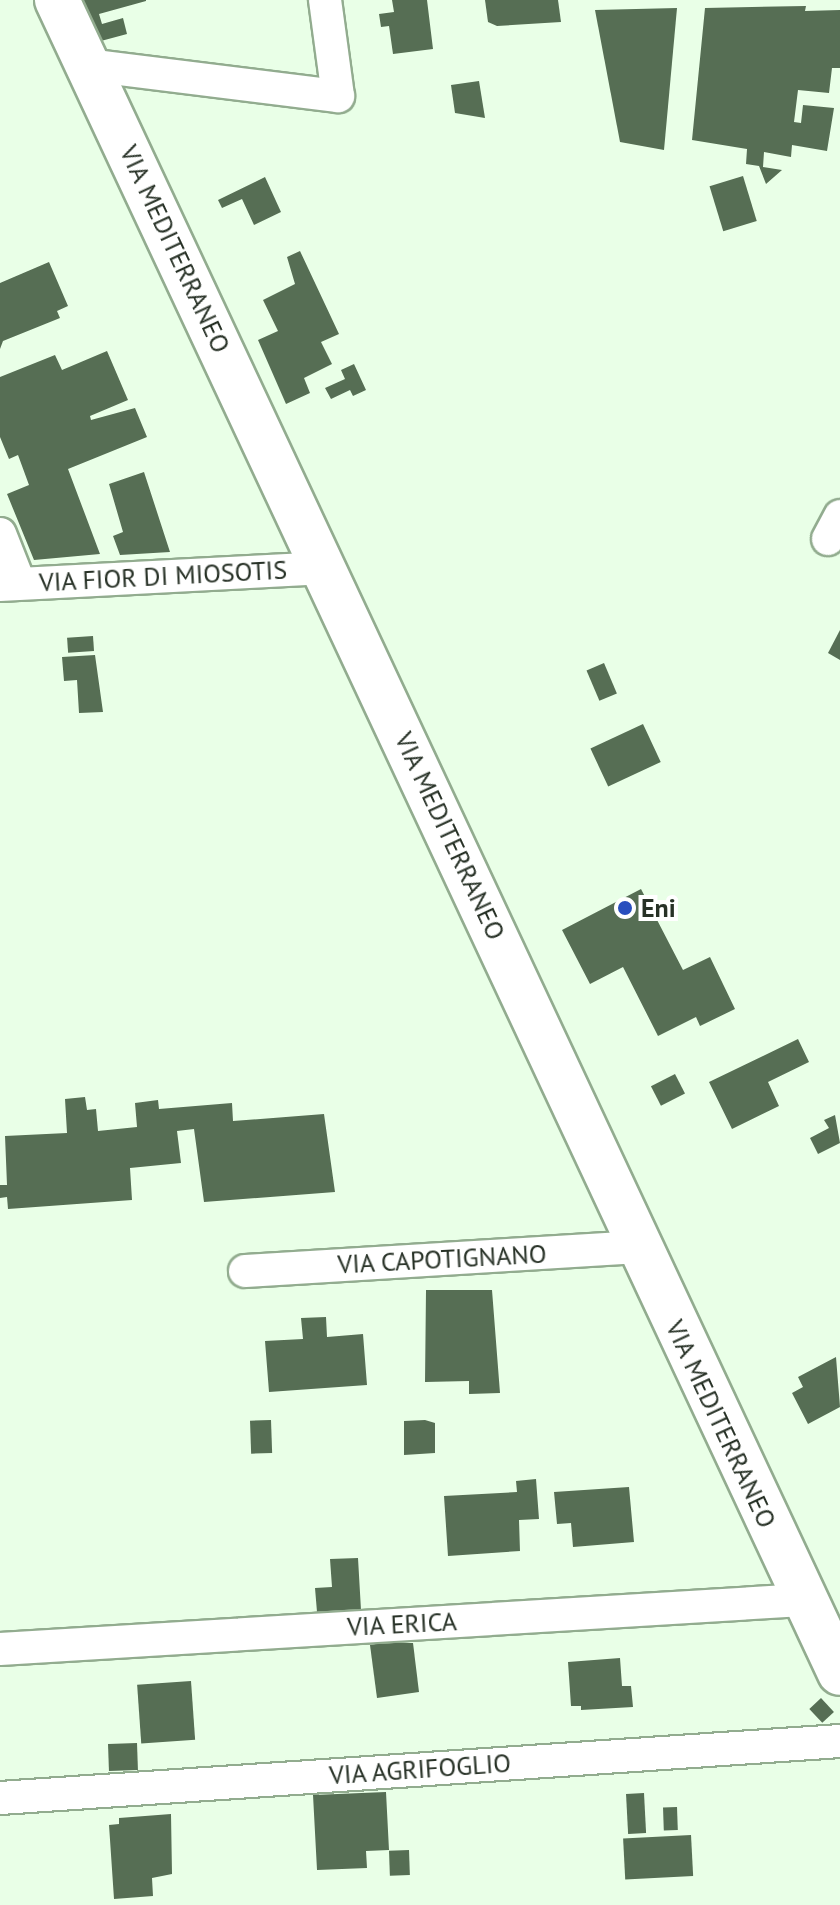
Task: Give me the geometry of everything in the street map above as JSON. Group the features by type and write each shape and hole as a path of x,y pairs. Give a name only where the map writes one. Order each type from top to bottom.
{"main road":[{"name":"VIA MEDITERRANEO","path":"57,0 326,568 803,1600 840,1673"}],"street":[{"path":"88,65 338,96 325,0"},
{"path":"0,534 10,584"},
{"name":"VIA FIOR DI MIOSOTIS","path":"10,584 326,568"},
{"name":"VIA CAPOTIGNANO","path":"245,1271 639,1247"},
{"name":"VIA ERICA","path":"0,1649 803,1600"},
{"name":"VIA AGRIFOGLIO","path":"0,1798 840,1741"}],"building":[{"path":"74,0 146,1 99,14 102,24 123,18 127,34 86,45"},
{"path":"392,0 427,0 433,49 393,54 389,26 381,27 379,14 394,12"},
{"path":"485,0 558,0 561,22 497,26 488,22"},
{"path":"806,6 805,11 840,10 840,68 832,68 829,93 798,90 794,122 801,123 803,105 834,108 827,151 792,145 791,157 764,152 763,167 782,170 766,184 759,166 746,164 747,149 692,140 705,8"},
{"path":"677,8 664,150 620,142 595,10"},
{"path":"479,81 485,118 455,113 451,85"},
{"path":"743,176 757,221 723,231 710,186"},
{"path":"265,177 281,212 254,225 242,199 222,208 218,200"},
{"path":"300,251 339,334 321,342 332,364 304,378 310,393 286,404 258,340 278,331 263,300 295,284 287,257"},
{"path":"49,262 68,306 57,311 60,318 3,341 0,349 0,283"},
{"path":"107,351 128,400 90,416 91,420 135,408 147,437 68,469 100,554 34,560 7,494 29,485 18,455 9,459 0,437 0,377 55,355 62,370"},
{"path":"354,364 366,390 353,396 350,390 331,399 325,388 345,379 341,370"},
{"path":"144,472 170,552 120,555 113,536 123,532 109,484"},
{"path":"840,630 840,660 828,653"},
{"path":"93,636 94,651 68,653 67,638"},
{"path":"95,655 103,712 79,713 77,680 64,681 62,657"},
{"path":"604,663 617,693 599,701 587,670"},
{"path":"643,724 661,762 608,787 590,749"},
{"path":"641,889 683,970 710,957 735,1009 700,1026 696,1017 658,1036 623,967 590,984 562,930"},
{"path":"798,1039 809,1062 768,1082 779,1106 732,1129 709,1082"},
{"path":"675,1074 685,1094 661,1106 651,1086"},
{"path":"85,1097 87,1110 96,1109 98,1131 137,1127 135,1103 158,1100 159,1109 232,1103 233,1121 324,1114 335,1192 204,1202 194,1129 177,1131 181,1163 130,1168 132,1200 8,1209 7,1197 0,1198 0,1185 7,1185 5,1136 67,1133 65,1099"},
{"path":"835,1115 840,1143 818,1154 810,1138 829,1128 824,1120"},
{"path":"426,1290 492,1290 500,1393 469,1394 469,1381 425,1382"},
{"path":"326,1317 327,1337 363,1334 367,1385 269,1392 265,1341 303,1339 301,1318"},
{"path":"836,1357 840,1407 808,1424 792,1393 803,1387 798,1377"},
{"path":"271,1420 272,1453 251,1454 250,1421"},
{"path":"404,1421 435,1423 435,1453 404,1455"},
{"path":"536,1479 539,1519 519,1520 520,1551 448,1556 444,1496 517,1492 516,1481"},
{"path":"629,1487 634,1542 573,1547 571,1523 557,1524 554,1492"},
{"path":"358,1558 361,1610 317,1612 315,1588 332,1587 330,1559"},
{"path":"413,1643 419,1692 377,1698 370,1645"},
{"path":"620,1658 622,1686 631,1686 633,1707 581,1710 581,1706 571,1706 568,1662"},
{"path":"191,1681 195,1740 141,1744 137,1685"},
{"path":"821,1698 834,1712 822,1723 809,1709"},
{"path":"137,1743 138,1770 109,1771 108,1744"},
{"path":"386,1792 389,1850 366,1851 367,1868 317,1870 313,1795"},
{"path":"644,1793 646,1833 628,1834 626,1794"},
{"path":"663,1807 677,1807 678,1830 664,1830"},
{"path":"171,1814 172,1874 152,1878 153,1896 114,1899 109,1825 119,1824 119,1818"},
{"path":"691,1835 693,1876 625,1880 623,1839"},
{"path":"409,1850 410,1875 390,1876 389,1851"}],"place":[{"name":"Eni","path":"625,908"}]}
